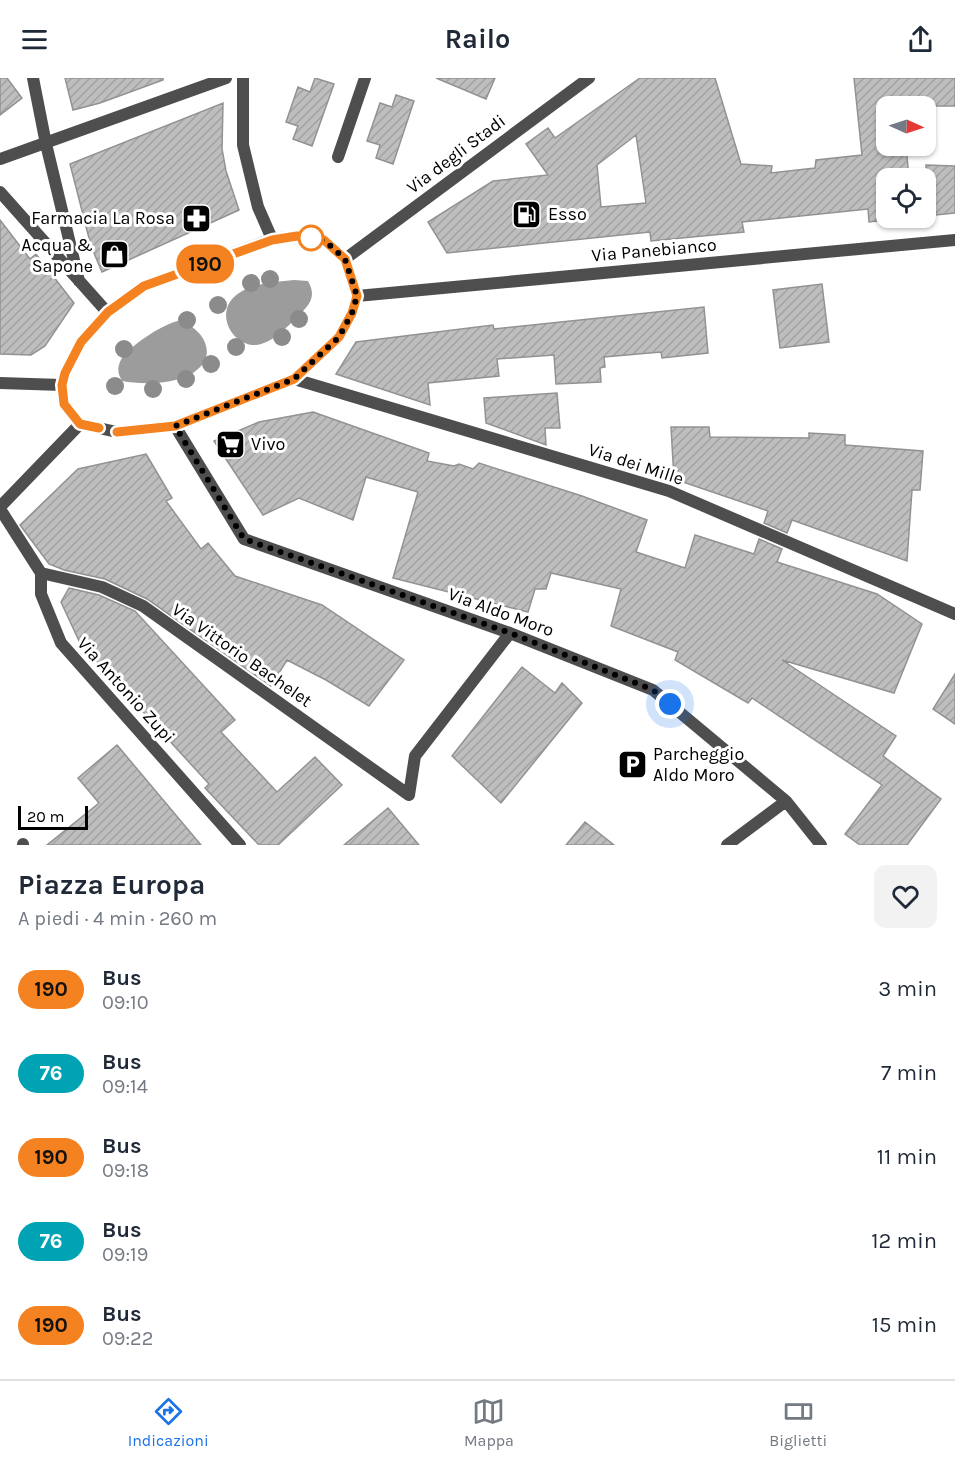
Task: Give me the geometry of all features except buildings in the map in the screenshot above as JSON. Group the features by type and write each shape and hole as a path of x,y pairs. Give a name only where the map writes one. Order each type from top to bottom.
{"street":[{"path":"33,78 46,144 79,281"},
{"path":"0,159 226,78"},
{"path":"243,78 243,145 258,207 272,240"},
{"path":"338,157 365,78"},
{"name":"Via degli Stadi","path":"345,259 589,78"},
{"path":"0,192 108,312"},
{"path":"297,236 324,240 345,259 357,296 352,313 339,337 294,379 175,426 117,432 80,424 64,404 62,385 65,373 81,342 108,312 144,286 272,240 297,236"},
{"name":"Via Panebianco","path":"357,296 955,240"},
{"name":"Via dei Mille","path":"294,379 669,491 955,614"},
{"path":"0,382 62,385"},
{"path":"0,508 80,424"},
{"name":"Via Aldo Moro","path":"175,426 244,539 510,633 653,690 786,801 821,845"},
{"name":"Via Antonio Zupi","path":"0,508 41,573 42,594 61,644 240,845"},
{"name":"Via Vittorio Bachelet","path":"41,573 102,587 143,606 409,795 415,756 510,633"},
{"path":"726,845 786,801"}],"shaded area":[{"path":"294,280 308,281 312,295 307,306 286,328 269,341 256,345 240,341 229,329 227,321 228,305 233,298 254,286"},
{"path":"178,321 194,328 204,340 207,355 198,369 172,381 140,383 122,381 118,367 123,356 154,332"}],"bus line":[{"name":"190","path":"99,428 80,424 64,404 62,385 65,373 81,342 108,312 144,286 272,240 297,236 324,240 345,259 357,296 352,313 339,337 294,379 175,426 117,432"}],"place":[{"name":"Esso","path":"527,214"},
{"name":"Farmacia La Rosa","path":"196,218"},
{"name":"Acqua & Sapone","path":"114,255"},
{"name":"Vivo","path":"230,444"},
{"name":"Parcheggio Aldo Moro","path":"632,764"}],"route":[{"path":"311,238 324,240 345,259 350,269 357,296 352,313 339,337 294,379 175,426 244,539 510,633 653,690 670,704"}]}
